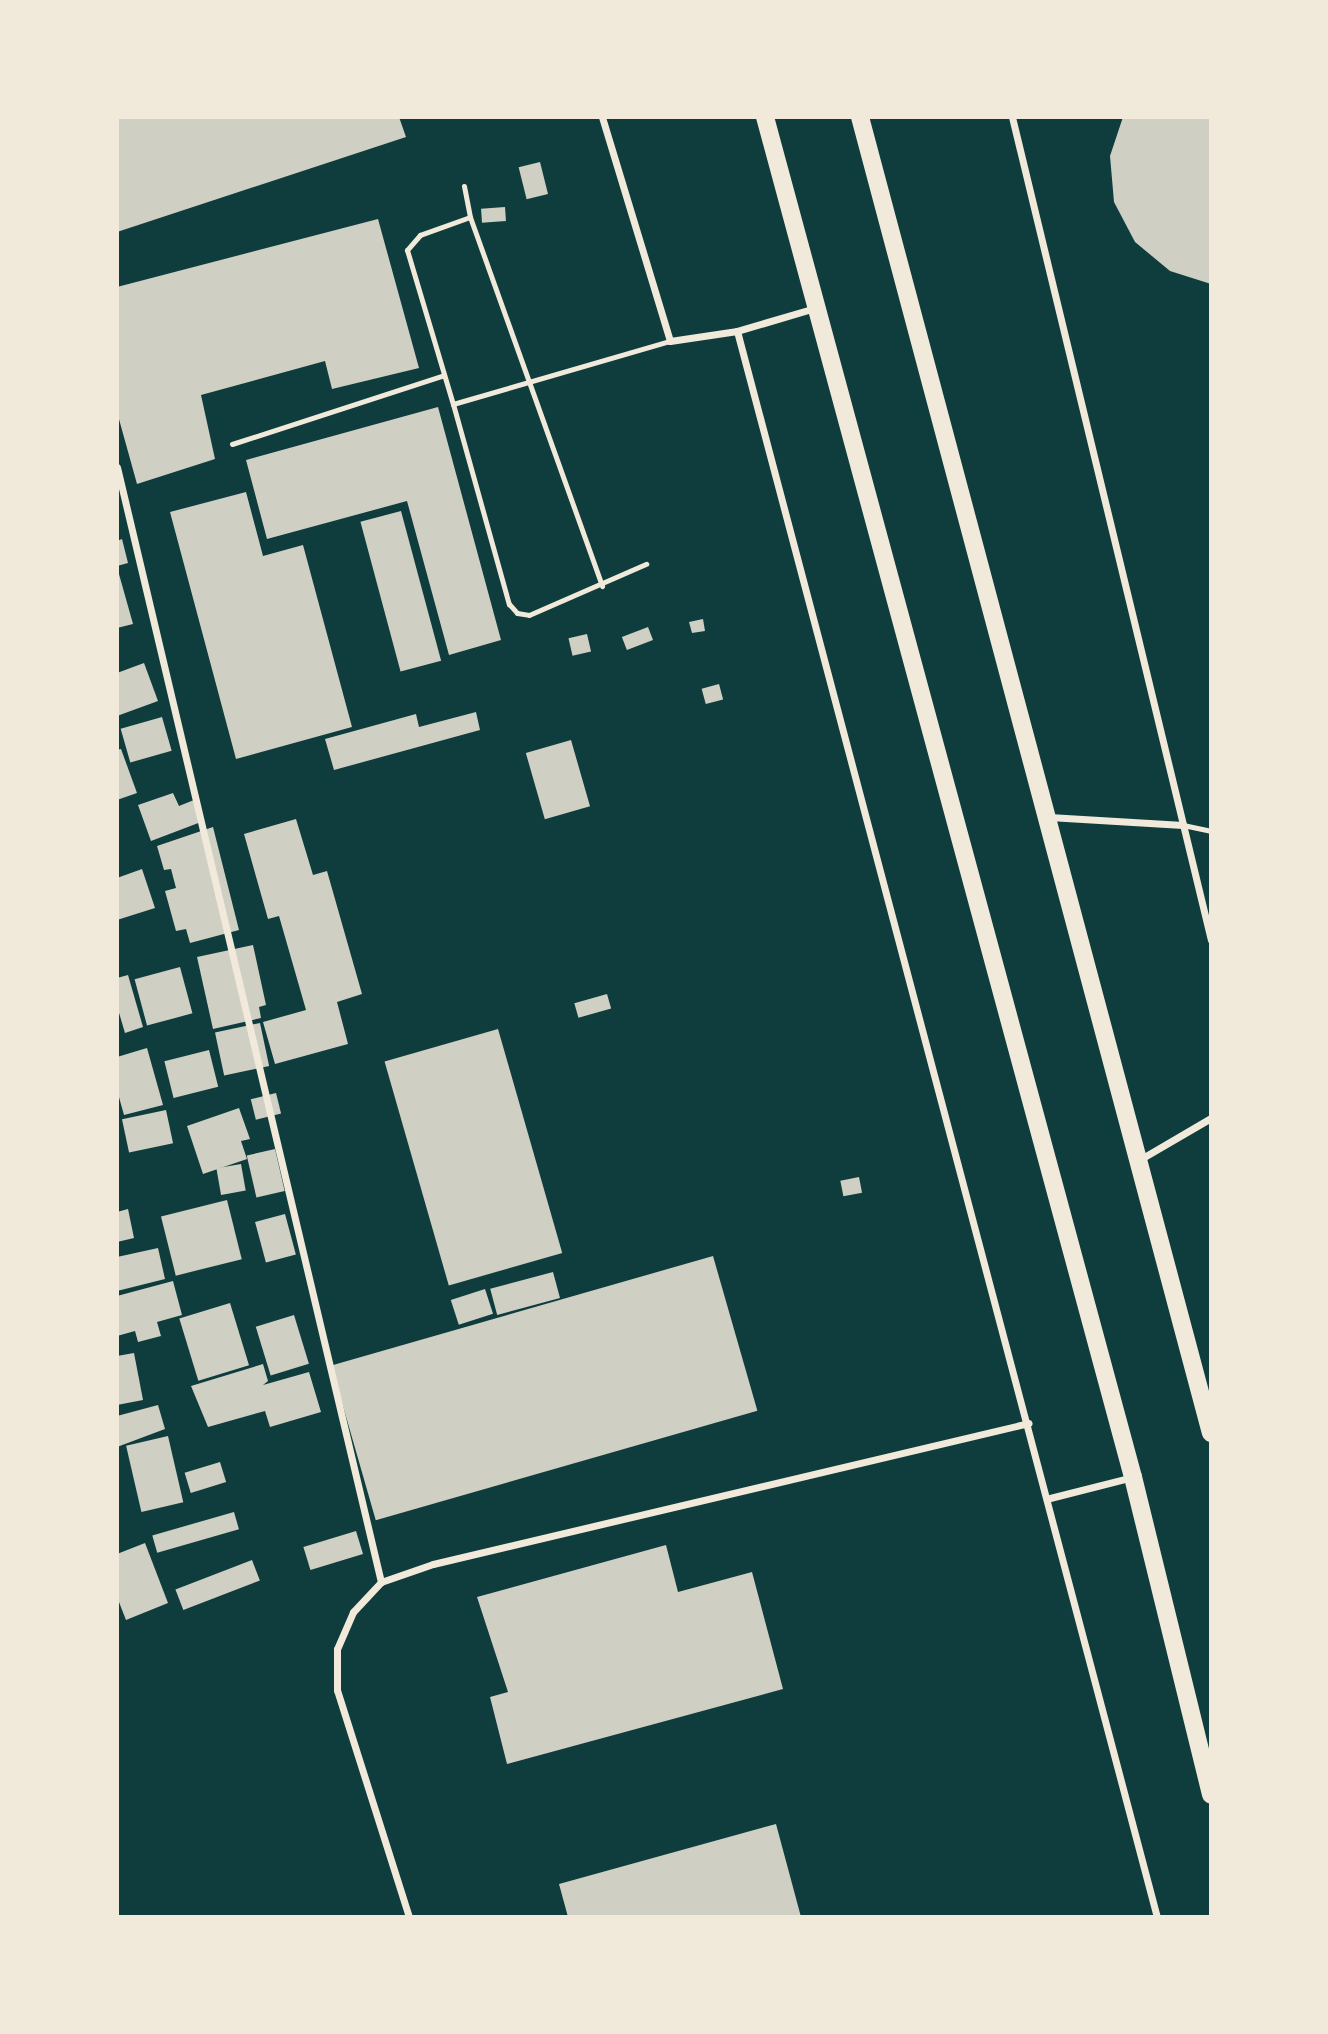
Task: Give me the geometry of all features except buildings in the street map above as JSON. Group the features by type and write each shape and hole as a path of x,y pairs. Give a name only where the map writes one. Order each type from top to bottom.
{"main road":[{"path":"765,117 1133,1477 1211,1795"},
{"path":"860,117 1211,1433"}],"street":[{"path":"602,117 670,341 737,331 815,308"},
{"path":"1012,117 1211,940"},
{"path":"737,331 1049,1498 1157,1917"},
{"path":"117,467 382,1582"},
{"path":"1048,817 1183,825"},
{"path":"1138,1161 1211,1118"},
{"path":"409,1917 337,1690 337,1649 353,1612 382,1582 447,1561 1029,1423"},
{"path":"1049,1498 1133,1477"}],"lane":[{"path":"464,186 470,217 527,384 602,586"},
{"path":"470,217 419,235 407,250 509,604 517,613 529,615 602,586 646,564"},
{"path":"453,404 670,341"},
{"path":"232,444 444,375"},
{"path":"1183,825 1211,831"}]}
